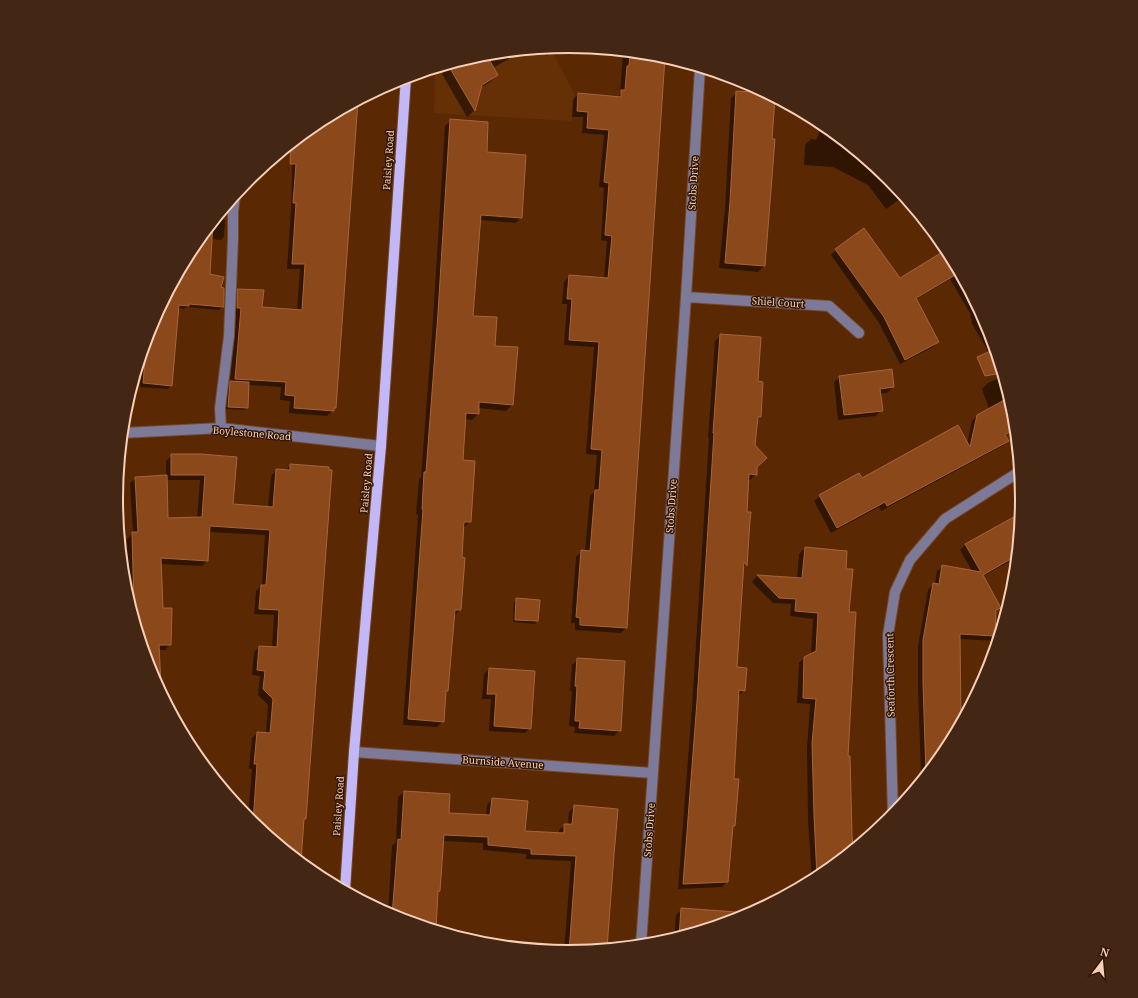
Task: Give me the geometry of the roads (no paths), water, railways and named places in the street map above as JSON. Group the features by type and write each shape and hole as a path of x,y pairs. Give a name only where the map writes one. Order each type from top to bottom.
{"main road":[{"name":"Paisley Road","path":"345,885 354,752 381,446 406,84"}],"street":[{"name":"Stobs Drive","path":"642,938 652,773 686,297 700,73"},
{"path":"221,428 220,408 229,336 234,205"},
{"name":"Shiel Court","path":"686,297 830,306 859,333"},
{"name":"Boylestone Road","path":"128,433 221,428 381,446"},
{"name":"Seaforth Crescent","path":"893,805 888,635 895,592 910,560 945,519 1014,475"},
{"name":"Burnside Avenue","path":"354,752 652,773"}]}
